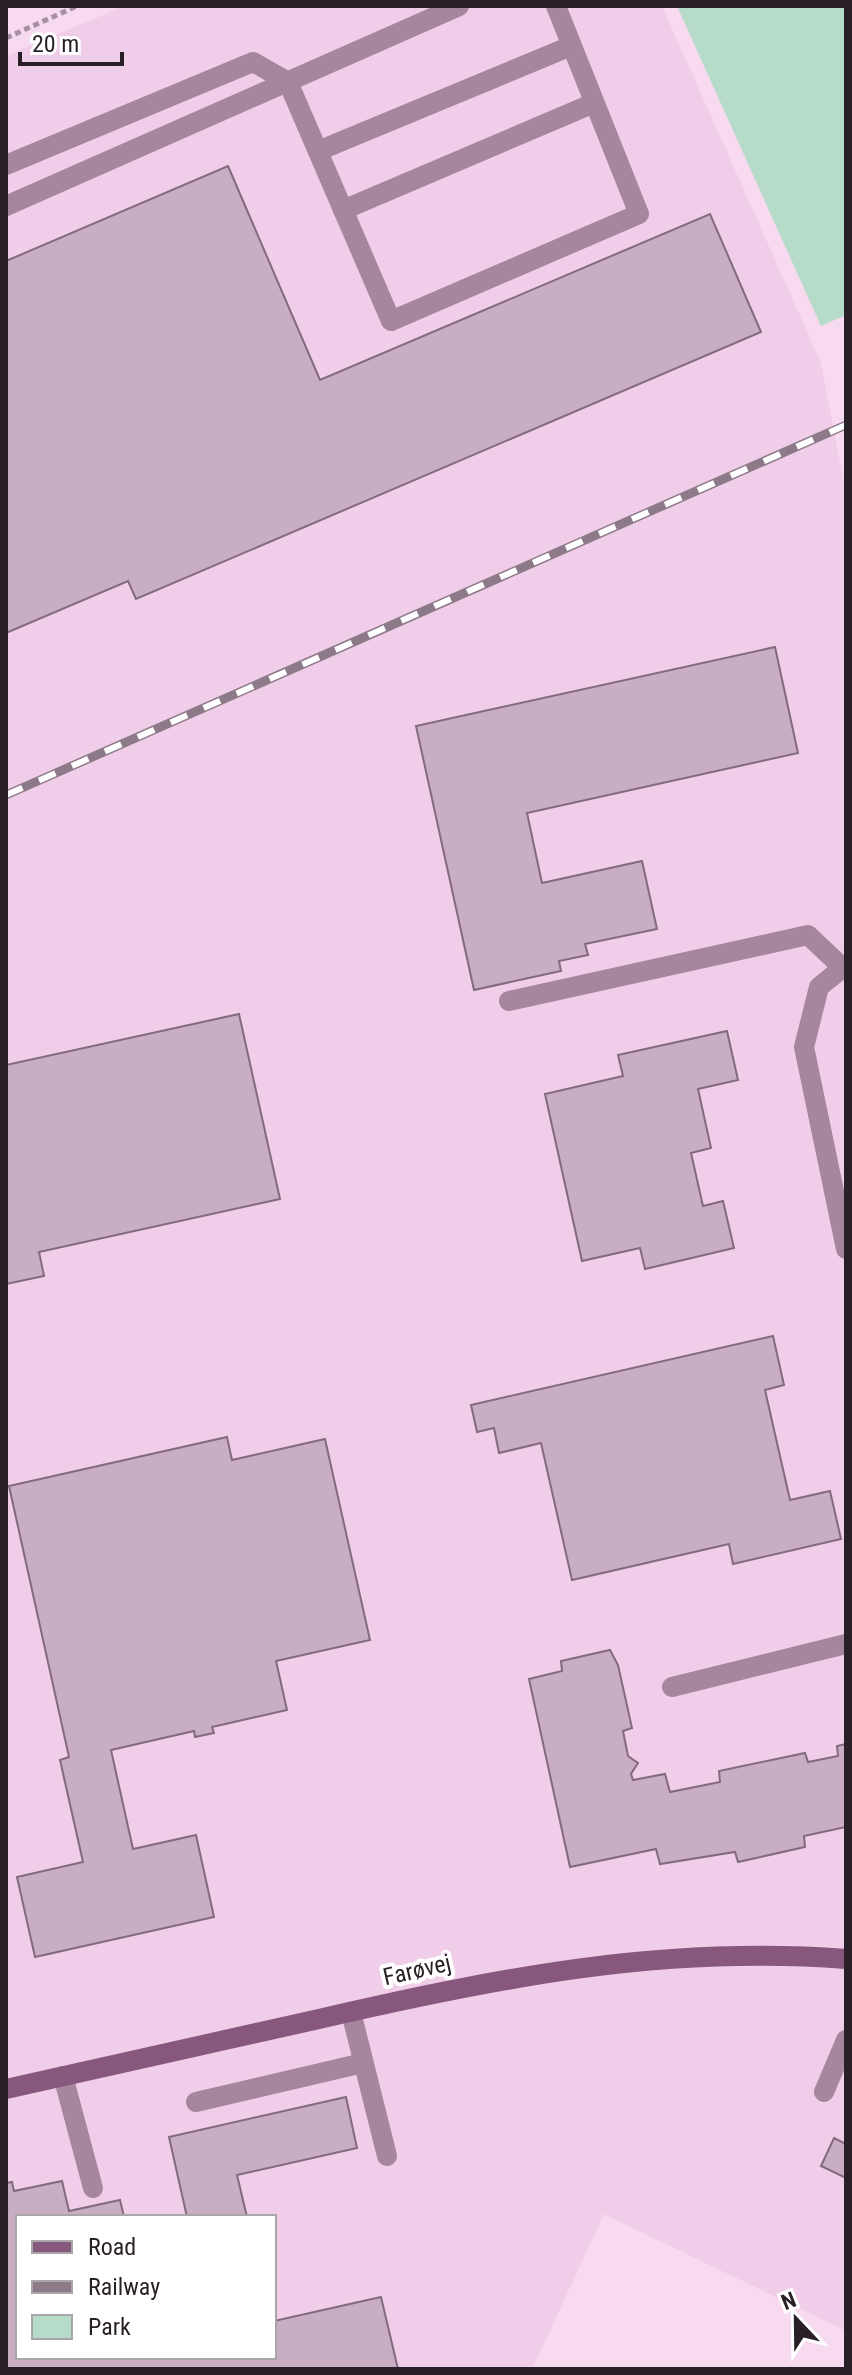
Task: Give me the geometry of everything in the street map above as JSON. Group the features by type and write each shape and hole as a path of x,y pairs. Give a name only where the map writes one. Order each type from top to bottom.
{"street":[{"path":"6,206 459,6"},
{"path":"6,165 253,62 288,82 391,321 639,214 556,6"},
{"path":"318,151 571,46"},
{"path":"343,210 594,103"},
{"path":"509,1001 808,935 844,966 819,987 804,1047 846,1249"},
{"path":"672,1687 846,1644"},
{"name":"Farøvej","path":"6,2089 477,1983 641,1958 778,1953 846,1959"},
{"path":"351,2012 387,2156"},
{"path":"824,2092 846,2040"},
{"path":"196,2102 363,2063"},
{"path":"63,2076 93,2188"}],"path":[{"path":"6,38 77,6"}],"shaded area":[{"path":"124,6 662,6 821,363 846,494 846,2331 604,2214 532,2369 6,2369 6,56"}],"green space":[{"path":"677,6 846,6 846,315 821,326"}],"building":[{"path":"228,166 320,380 710,214 761,332 136,599 128,581 6,633 6,261"},
{"path":"775,647 798,753 527,813 542,883 642,861 657,929 585,944 588,955 559,961 561,971 474,990 416,726"},
{"path":"239,1014 280,1199 39,1252 44,1276 6,1284 6,1065"},
{"path":"727,1031 738,1080 698,1089 711,1148 691,1153 703,1206 723,1201 734,1248 645,1269 640,1248 582,1261 545,1094 623,1076 618,1055"},
{"path":"773,1336 784,1385 765,1390 790,1500 830,1491 841,1539 733,1564 729,1544 572,1580 541,1443 499,1453 494,1428 477,1432 471,1405"},
{"path":"227,1437 232,1460 325,1439 370,1640 276,1661 287,1710 212,1727 214,1733 195,1737 194,1731 111,1750 133,1849 196,1835 214,1917 35,1957 17,1877 83,1862 60,1760 69,1757 9,1486"},
{"path":"610,1650 618,1665 632,1728 623,1731 628,1756 638,1763 631,1774 633,1780 665,1774 670,1792 720,1782 719,1771 805,1753 808,1762 838,1756 837,1746 846,1744 846,1827 804,1836 805,1847 738,1862 735,1852 660,1864 656,1849 570,1867 529,1679 562,1671 561,1661"},
{"path":"346,2097 357,2148 237,2175 247,2215 187,2215 169,2137"},
{"path":"834,2138 846,2144 846,2178 821,2166"},
{"path":"62,2181 69,2211 120,2200 124,2215 16,2215 16,2359 276,2359 276,2321 381,2297 398,2369 6,2369 6,2183 12,2182 14,2191"}],"railway":[{"path":"6,795 846,425"}]}
